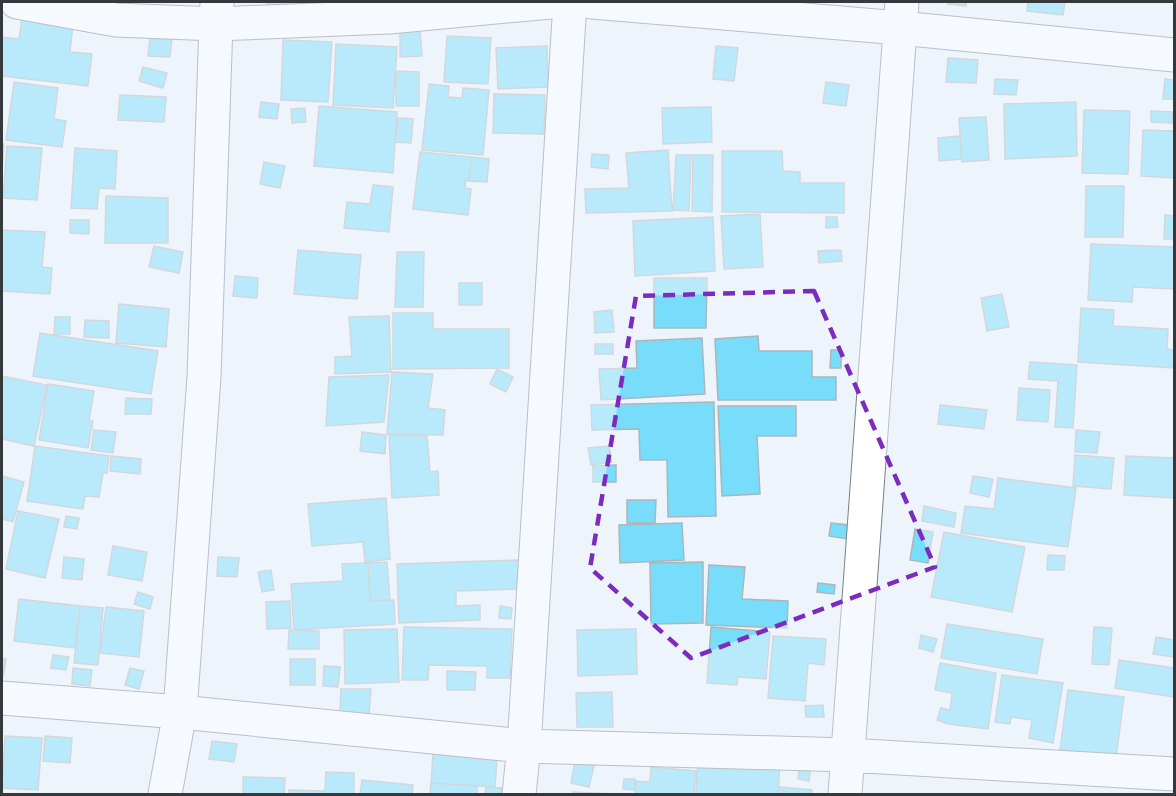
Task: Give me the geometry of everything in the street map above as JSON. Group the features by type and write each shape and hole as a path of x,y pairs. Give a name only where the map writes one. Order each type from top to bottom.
{"street":[{"path":"16,2 116,20 217,13 389,17 551,2"},
{"path":"519,795 524,746 570,2"},
{"path":"592,2 901,15 1174,55"},
{"path":"165,795 180,712 204,377 217,13"},
{"path":"845,795 901,15"},
{"path":"2,698 180,712 524,746 848,755 1174,774"}],"highlighted area":[{"path":"814,291 935,567 691,658 590,568 636,296"}],"building":[{"path":"267,2 331,2 330,11 267,9"},
{"path":"948,2 966,2 966,6 948,4"},
{"path":"1028,2 1065,2 1063,15 1027,11"},
{"path":"22,18 73,24 70,52 92,54 88,86 2,76 2,37 19,39"},
{"path":"420,30 422,56 400,57 400,31"},
{"path":"447,36 491,38 488,84 444,82"},
{"path":"150,37 172,38 170,57 148,56"},
{"path":"283,40 332,42 328,102 281,100"},
{"path":"336,44 397,47 393,108 333,105"},
{"path":"547,46 548,87 498,89 496,48"},
{"path":"716,46 738,48 734,81 713,79"},
{"path":"948,58 978,60 976,83 946,82"},
{"path":"143,67 167,73 163,88 139,81"},
{"path":"396,71 419,72 419,106 396,106"},
{"path":"995,79 1018,80 1016,95 994,94"},
{"path":"1165,79 1174,80 1174,99 1163,99"},
{"path":"14,82 58,88 54,119 66,121 62,147 6,140"},
{"path":"826,82 849,85 846,106 823,103"},
{"path":"429,84 449,86 448,97 462,98 463,88 489,90 483,155 422,150"},
{"path":"494,94 545,95 544,134 493,133"},
{"path":"120,95 166,97 164,122 118,120"},
{"path":"261,102 279,104 277,119 259,117"},
{"path":"1076,102 1077,156 1005,159 1004,104"},
{"path":"319,106 397,112 393,173 314,166"},
{"path":"711,107 712,142 663,144 662,108"},
{"path":"305,108 306,122 292,123 291,109"},
{"path":"1084,110 1130,111 1128,174 1082,173"},
{"path":"1151,111 1173,112 1172,123 1151,122"},
{"path":"986,117 989,160 962,162 959,118"},
{"path":"398,118 413,119 411,143 395,142"},
{"path":"1143,130 1174,131 1174,178 1141,176"},
{"path":"960,136 962,159 939,161 938,138"},
{"path":"2,144 4,144 2,172"},
{"path":"7,146 42,148 37,200 3,198"},
{"path":"75,148 117,151 115,189 99,188 97,209 71,208"},
{"path":"668,150 672,211 586,213 585,189 629,188 626,153"},
{"path":"722,151 782,151 783,171 800,172 800,183 844,183 844,213 722,212"},
{"path":"420,152 472,157 469,181 466,180 465,188 471,189 468,215 413,209"},
{"path":"592,154 609,155 608,169 591,167"},
{"path":"676,155 691,155 689,211 673,210"},
{"path":"693,155 713,155 712,212 692,211"},
{"path":"472,157 489,159 487,182 469,181"},
{"path":"264,162 285,166 280,188 260,184"},
{"path":"373,185 393,187 389,232 344,228 347,202 370,204"},
{"path":"1086,186 1124,186 1123,237 1085,237"},
{"path":"106,196 168,198 168,243 105,243"},
{"path":"760,214 763,267 724,269 721,216"},
{"path":"1165,215 1174,216 1174,239 1164,239"},
{"path":"713,217 715,271 635,276 633,221"},
{"path":"826,217 837,217 838,227 826,228"},
{"path":"70,220 89,220 89,234 70,233"},
{"path":"2,230 45,232 42,267 52,268 50,294 2,291"},
{"path":"1091,244 1174,247 1174,289 1133,287 1132,302 1088,300"},
{"path":"154,246 183,252 179,273 149,267"},
{"path":"298,250 361,255 357,299 294,294"},
{"path":"841,250 842,261 819,263 818,251"},
{"path":"397,252 424,252 423,307 395,307"},
{"path":"235,276 258,278 257,298 233,296"},
{"path":"654,278 707,278 706,328 654,328"},
{"path":"459,283 482,283 482,305 459,305"},
{"path":"1002,294 1009,327 987,331 981,298"},
{"path":"119,304 169,309 166,347 116,343"},
{"path":"1081,308 1114,310 1113,326 1168,329 1167,349 1174,350 1174,368 1078,362"},
{"path":"612,310 614,332 595,333 594,312"},
{"path":"393,313 433,313 433,329 509,329 509,368 393,369"},
{"path":"389,316 391,372 335,374 335,357 352,356 349,317"},
{"path":"55,317 70,317 70,334 54,334"},
{"path":"85,320 109,321 109,338 84,337"},
{"path":"40,333 158,351 151,394 33,376"},
{"path":"758,336 759,351 812,351 812,377 836,377 836,400 718,400 715,339"},
{"path":"702,338 705,394 601,400 599,369 637,368 636,341"},
{"path":"595,344 613,344 613,354 595,354"},
{"path":"831,350 841,350 841,368 830,368"},
{"path":"1030,362 1077,365 1073,428 1055,427 1058,381 1028,379"},
{"path":"497,369 513,377 506,392 490,384"},
{"path":"392,372 433,374 428,408 445,410 443,435 387,434"},
{"path":"389,375 384,422 326,426 329,377"},
{"path":"2,376 47,385 34,446 2,439"},
{"path":"48,384 94,391 89,421 93,421 88,448 39,440"},
{"path":"1019,388 1050,390 1048,422 1017,420"},
{"path":"126,398 152,399 151,414 125,414"},
{"path":"714,402 716,516 668,517 667,460 640,460 639,429 592,430 591,405"},
{"path":"940,405 987,410 984,429 938,424"},
{"path":"718,406 796,406 796,436 757,436 760,494 722,496"},
{"path":"94,430 116,432 113,453 91,450"},
{"path":"1076,430 1100,432 1097,453 1075,452"},
{"path":"362,432 386,435 385,454 360,451"},
{"path":"389,435 427,436 430,472 438,471 439,495 392,498"},
{"path":"35,446 109,456 107,473 103,473 99,497 85,496 83,509 27,501"},
{"path":"609,446 611,462 591,465 588,448"},
{"path":"1075,455 1114,458 1111,489 1073,486"},
{"path":"111,456 141,459 140,474 110,471"},
{"path":"1126,456 1174,458 1174,498 1124,495"},
{"path":"616,465 616,482 593,482 593,466"},
{"path":"2,476 24,482 13,522 2,519"},
{"path":"973,476 993,479 989,497 970,493"},
{"path":"998,478 1076,488 1068,547 961,533 965,506 994,509"},
{"path":"386,498 390,559 365,562 363,542 312,546 308,504"},
{"path":"627,500 656,500 655,523 627,523"},
{"path":"924,506 956,513 954,527 922,521"},
{"path":"18,511 59,519 45,578 6,569"},
{"path":"66,516 79,518 77,529 64,527"},
{"path":"682,523 684,560 620,563 619,525"},
{"path":"831,523 849,525 847,539 829,536"},
{"path":"915,529 933,532 928,563 910,560"},
{"path":"944,532 1025,547 1012,612 931,597"},
{"path":"113,546 147,552 142,581 108,575"},
{"path":"1048,555 1065,556 1064,570 1047,570"},
{"path":"64,557 84,559 82,580 62,578"},
{"path":"218,557 239,558 237,577 217,576"},
{"path":"519,560 520,589 456,591 456,606 480,605 480,620 399,623 397,564"},
{"path":"387,562 390,600 370,601 368,563"},
{"path":"703,562 703,623 651,624 650,563"},
{"path":"368,563 370,601 394,600 395,624 294,630 291,584 343,581 342,564"},
{"path":"709,565 745,567 742,599 788,601 787,628 706,625"},
{"path":"271,570 274,590 262,592 258,572"},
{"path":"818,583 835,585 834,594 817,592"},
{"path":"138,592 153,597 150,609 134,604"},
{"path":"19,599 80,606 75,648 14,641"},
{"path":"290,601 291,628 267,629 266,602"},
{"path":"80,606 103,608 98,665 74,663"},
{"path":"500,606 512,608 511,619 499,618"},
{"path":"106,607 144,611 139,657 100,653"},
{"path":"947,624 1043,639 1037,674 941,658"},
{"path":"404,627 512,629 510,678 487,678 487,666 429,665 428,680 402,680"},
{"path":"711,627 770,632 766,679 738,677 737,685 707,683"},
{"path":"1094,627 1112,628 1109,665 1092,664"},
{"path":"397,629 399,682 345,684 344,630"},
{"path":"636,629 637,674 578,676 577,630"},
{"path":"289,630 319,631 319,649 288,649"},
{"path":"921,635 937,639 933,652 919,648"},
{"path":"773,636 826,639 824,665 808,663 805,701 768,698"},
{"path":"1156,637 1174,640 1174,657 1153,654"},
{"path":"53,655 69,657 66,670 51,668"},
{"path":"2,659 6,659 3,677 2,677"},
{"path":"290,659 315,659 315,685 290,685"},
{"path":"1119,660 1174,668 1174,697 1115,688"},
{"path":"940,663 996,673 988,729 948,724 937,720 941,708 950,710 952,693 935,690"},
{"path":"324,666 340,667 338,687 323,686"},
{"path":"73,668 92,670 90,686 72,684"},
{"path":"130,668 144,671 139,689 125,685"},
{"path":"447,671 476,672 475,690 447,690"},
{"path":"1002,675 1063,683 1053,743 1029,738 1032,720 1011,717 1010,724 995,722"},
{"path":"341,689 371,689 369,714 340,713"},
{"path":"1068,690 1124,697 1116,758 1060,750"},
{"path":"612,692 613,727 577,727 576,693"},
{"path":"823,705 824,717 806,717 805,706"},
{"path":"5,736 42,738 38,790 2,788"},
{"path":"45,736 72,738 70,763 43,761"},
{"path":"212,741 237,744 234,762 209,759"},
{"path":"433,754 497,759 495,787 431,783"},
{"path":"698,759 780,763 778,794 696,794"},
{"path":"575,761 594,766 589,787 571,783"},
{"path":"800,763 811,764 809,781 798,779"},
{"path":"651,767 696,771 694,794 635,794 636,781 650,782"},
{"path":"326,772 354,773 354,794 289,794 289,790 325,791"},
{"path":"243,777 285,778 284,794 243,794"},
{"path":"624,779 635,779 635,790 623,789"},
{"path":"362,780 413,785 412,794 360,794"},
{"path":"431,783 477,786 477,794 430,794"},
{"path":"486,787 502,788 501,794 485,794"},
{"path":"780,787 812,790 812,794 780,794"},
{"path":"573,792 615,794 573,794"}]}
